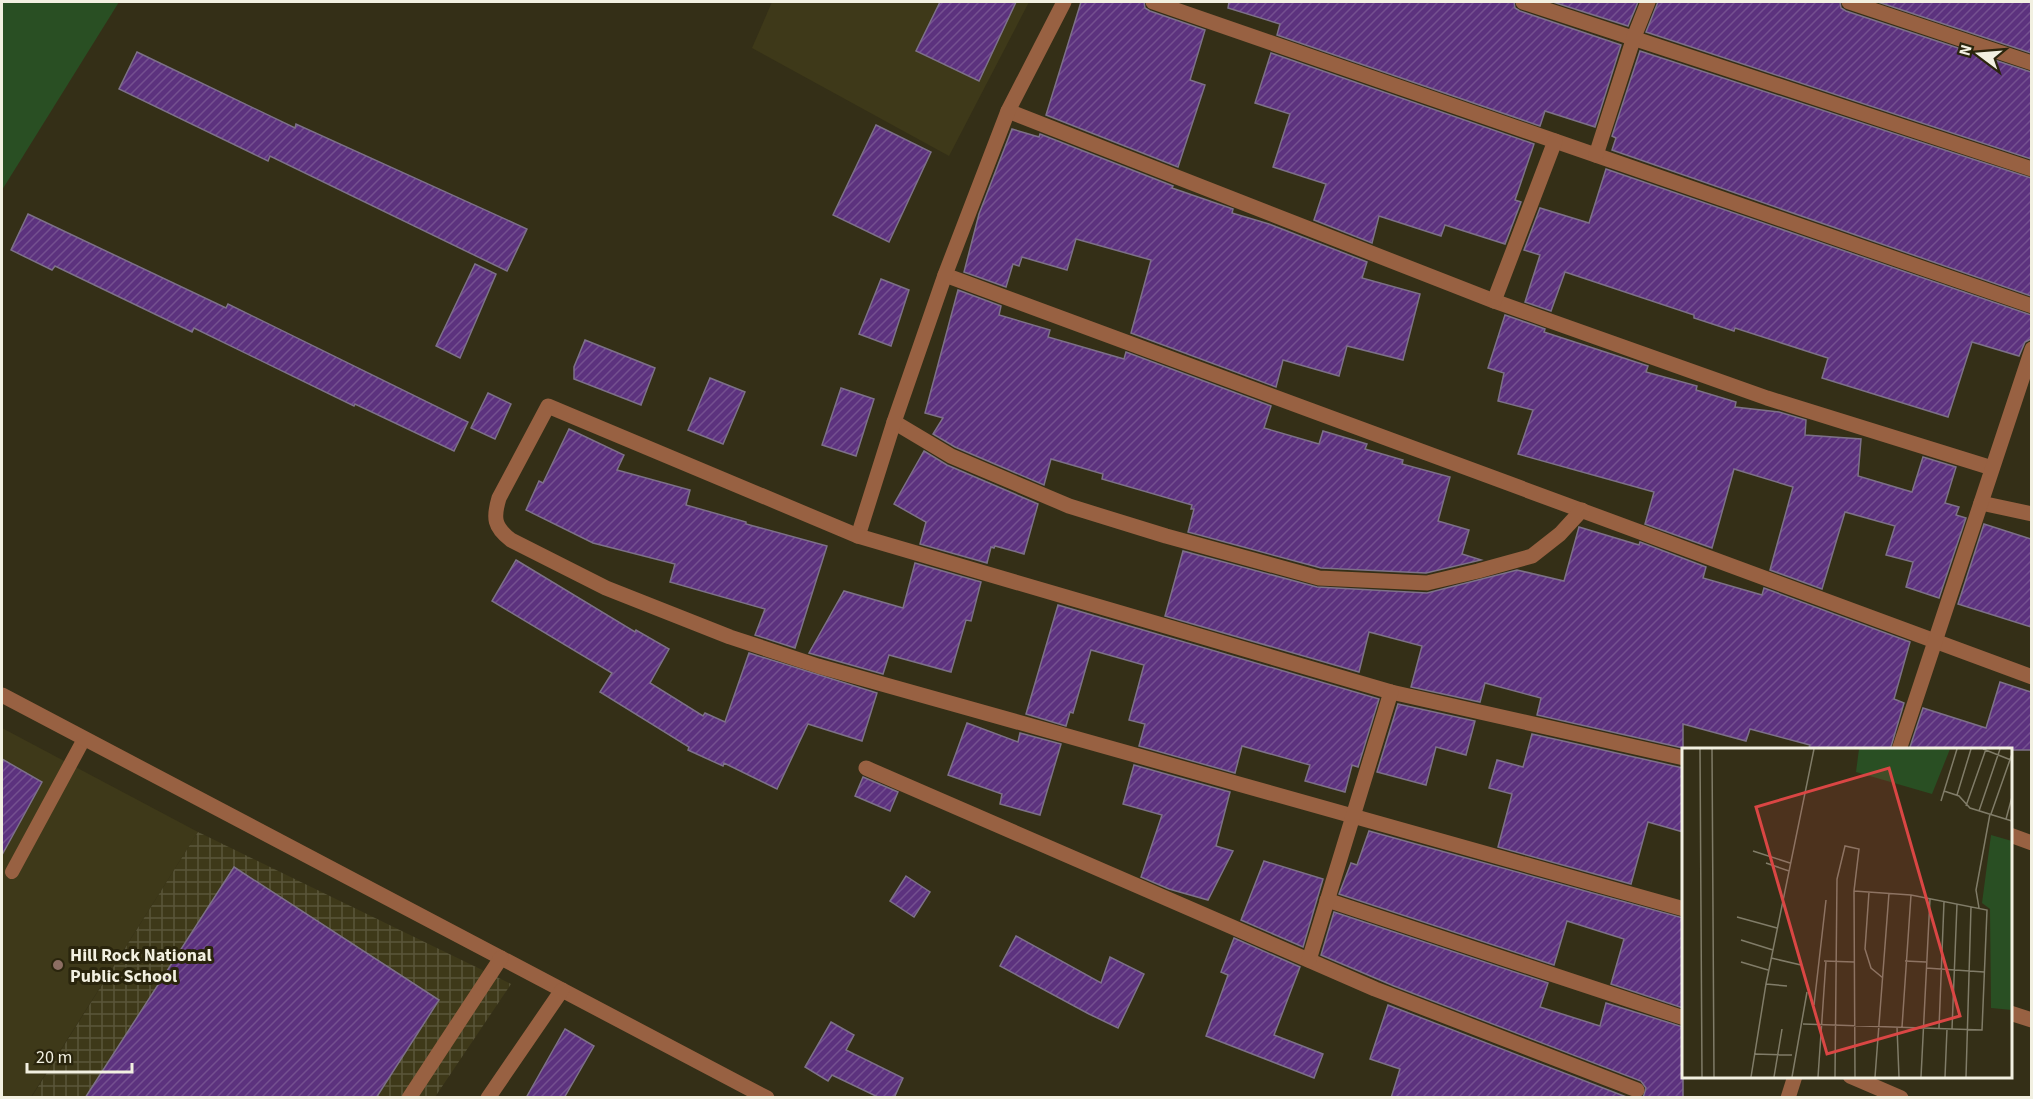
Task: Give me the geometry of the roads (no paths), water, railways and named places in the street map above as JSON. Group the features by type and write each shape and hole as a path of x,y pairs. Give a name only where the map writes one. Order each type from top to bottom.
{"street":[{"path":"858,536 894,422 945,275 1008,111 1064,2"},
{"path":"1154,2 2031,306"},
{"path":"1523,2 2031,169"},
{"path":"1596,155 1648,2"},
{"path":"1849,2 2031,63"},
{"path":"1008,111 1494,301 1767,398 1992,468"},
{"path":"1494,301 1554,141"},
{"path":"945,275 2031,677"},
{"path":"1900,748 2031,349"},
{"path":"1682,758 1391,692 858,536 548,406 499,498 495,516 499,531 511,540 606,588 729,637 818,666 1682,909"},
{"path":"894,422 951,456 1069,506 1166,536 1319,578 1427,583 1478,571 1532,556 1560,534 1581,510"},
{"path":"1981,503 2031,514"},
{"path":"1309,960 1391,692"},
{"path":"2,695 767,1098"},
{"path":"866,768 1375,989 1637,1090"},
{"path":"2012,836 2031,843"},
{"path":"1327,900 1682,1018"},
{"path":"409,1098 501,958"},
{"path":"488,1098 562,990"},
{"path":"2012,1014 2031,1020"},
{"path":"1788,1098 1795,1078"},
{"path":"1852,1078 1901,1098"}],"lane":[{"path":"12,872 84,739"}],"place":[{"name":"Hill Rock National Public School","path":"58,965"}]}
